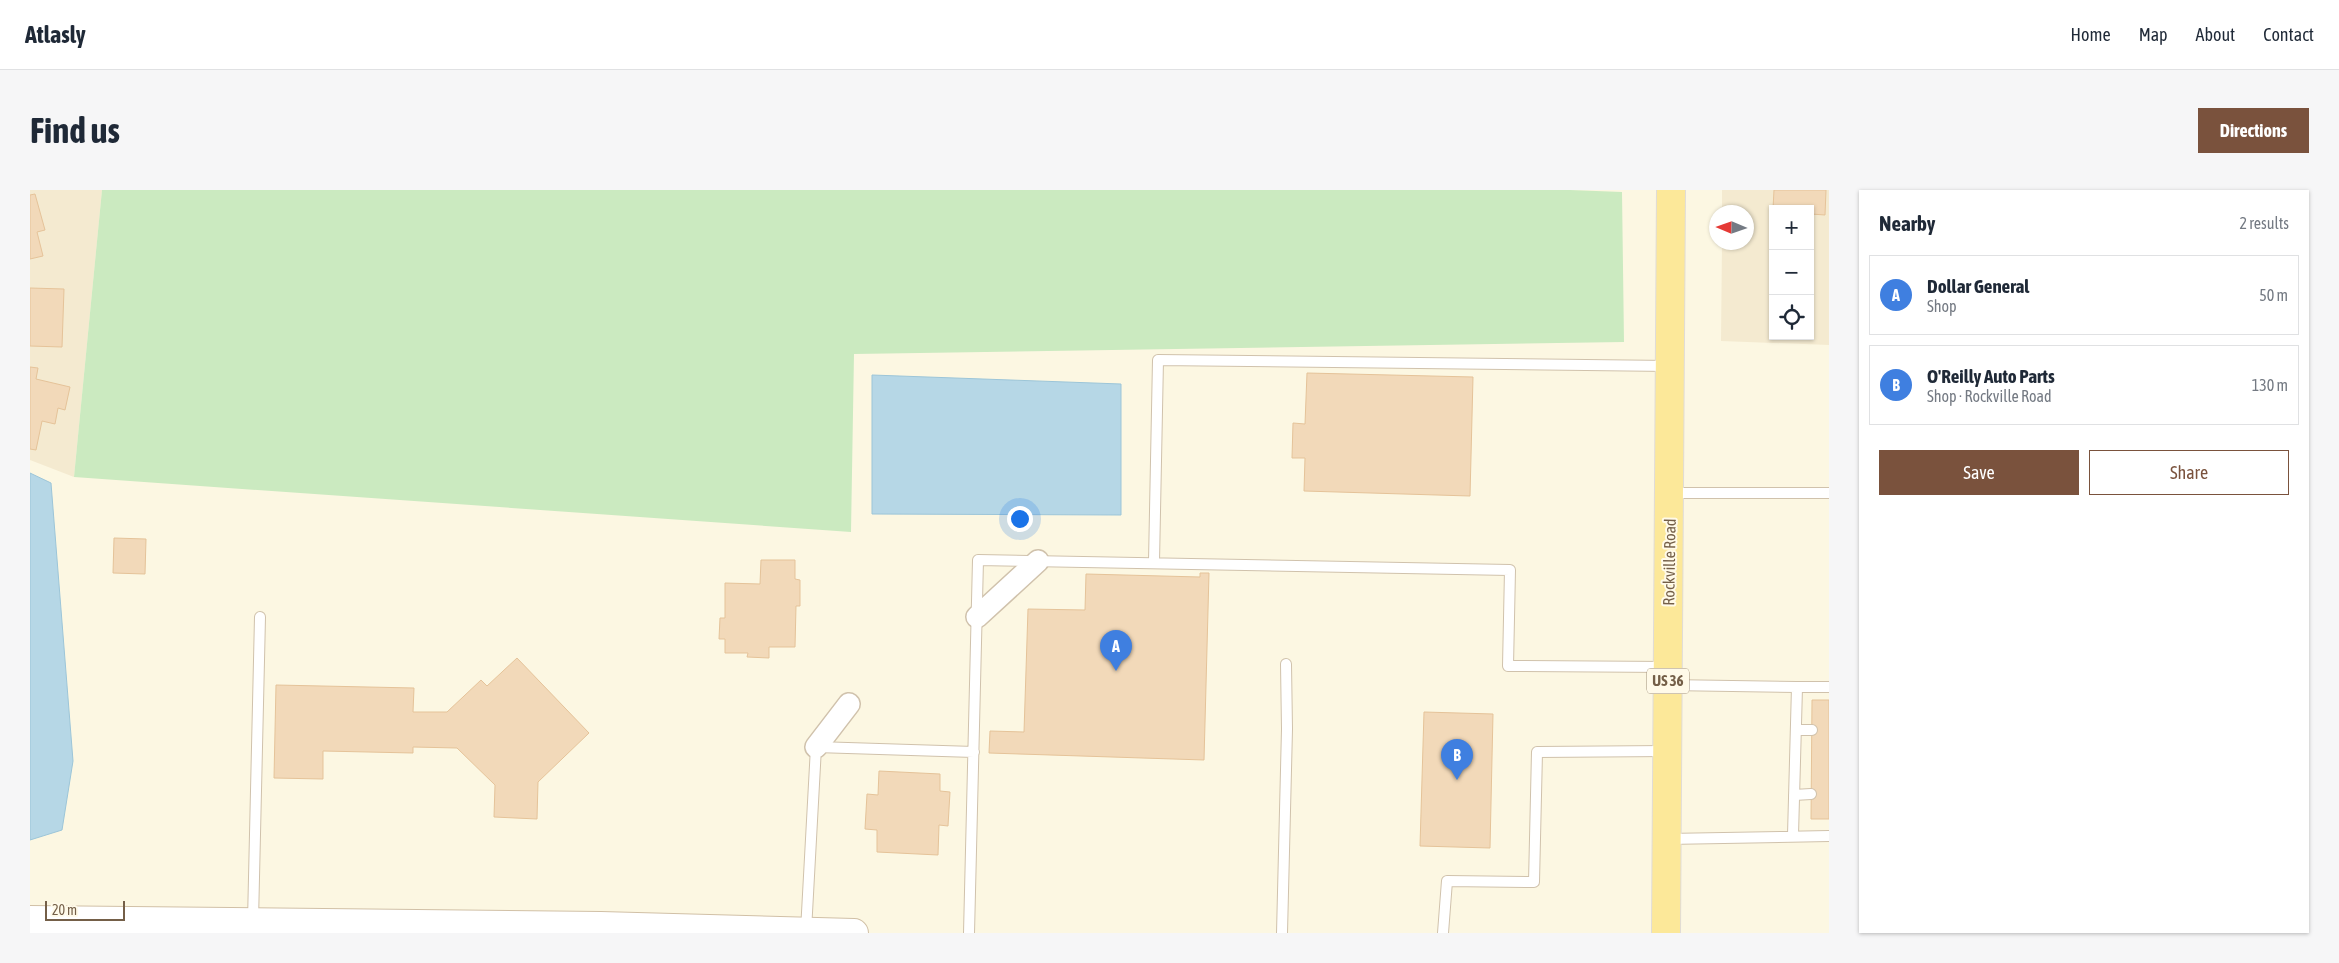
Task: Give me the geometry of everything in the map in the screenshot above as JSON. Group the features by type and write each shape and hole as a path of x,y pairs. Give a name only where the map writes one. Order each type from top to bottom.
{"main road":[{"name":"Rockville Road","path":"1666,933 1671,190"},
{"path":"30,920 253,922 854,933"}],"street":[{"path":"976,618 1038,561"},
{"path":"816,747 849,704"}],"lane":[{"path":"1154,562 1158,360 1670,366"},
{"path":"1670,493 1829,493"},
{"path":"969,933 978,560 1510,570 1508,666 1668,676 1797,687 1829,687"},
{"path":"253,922 260,617"},
{"path":"1282,933 1287,730 1286,664"},
{"path":"1793,835 1797,687"},
{"path":"1796,730 1812,730"},
{"path":"806,932 816,747 974,752"},
{"path":"1443,933 1446,882 1534,882 1537,752 1667,751"},
{"path":"1794,795 1812,794"},
{"path":"1666,839 1793,835 1829,836"}],"shaded area":[{"path":"30,190 102,190 74,477 30,460"},
{"path":"1722,190 1829,190 1829,345 1721,341 1722,250 1754,250 1754,205 1722,205"}],"green space":[{"path":"102,190 1570,190 1622,192 1624,342 854,354 851,532 74,477"}],"water":[{"path":"872,375 1121,384 1121,515 872,514"},
{"path":"30,473 51,483 73,761 62,830 30,840"}],"building":[{"path":"1774,190 1826,190 1825,215 1814,214 1814,205 1773,205"},
{"path":"35,194 45,230 37,232 43,256 30,259 30,195"},
{"path":"30,288 64,289 62,347 30,346"},
{"path":"30,367 38,368 36,379 70,387 65,410 58,408 55,424 42,421 36,450 30,449"},
{"path":"1307,373 1473,377 1470,496 1304,491 1305,458 1292,458 1293,423 1305,424"},
{"path":"114,538 146,539 145,574 113,573"},
{"path":"761,560 795,560 795,579 800,580 800,606 796,606 795,647 769,647 769,658 747,657 748,653 725,653 725,639 719,639 720,618 725,618 725,583 760,584"},
{"path":"1200,573 1209,573 1204,760 989,753 990,731 1024,732 1028,609 1085,610 1086,574 1200,577"},
{"path":"517,658 589,733 538,782 537,819 494,817 495,785 457,748 413,747 413,753 323,751 323,779 274,778 276,685 414,688 413,712 447,712 481,680 487,686"},
{"path":"1812,700 1829,700 1829,819 1811,819"},
{"path":"1424,712 1493,714 1490,848 1420,846"},
{"path":"879,771 940,774 940,791 950,792 948,826 939,825 938,855 877,852 877,830 865,829 867,794 878,795"}],"place":[{"name":"Dollar General","path":"1116,671"},
{"name":"O'Reilly Auto Parts","path":"1457,780"}]}
